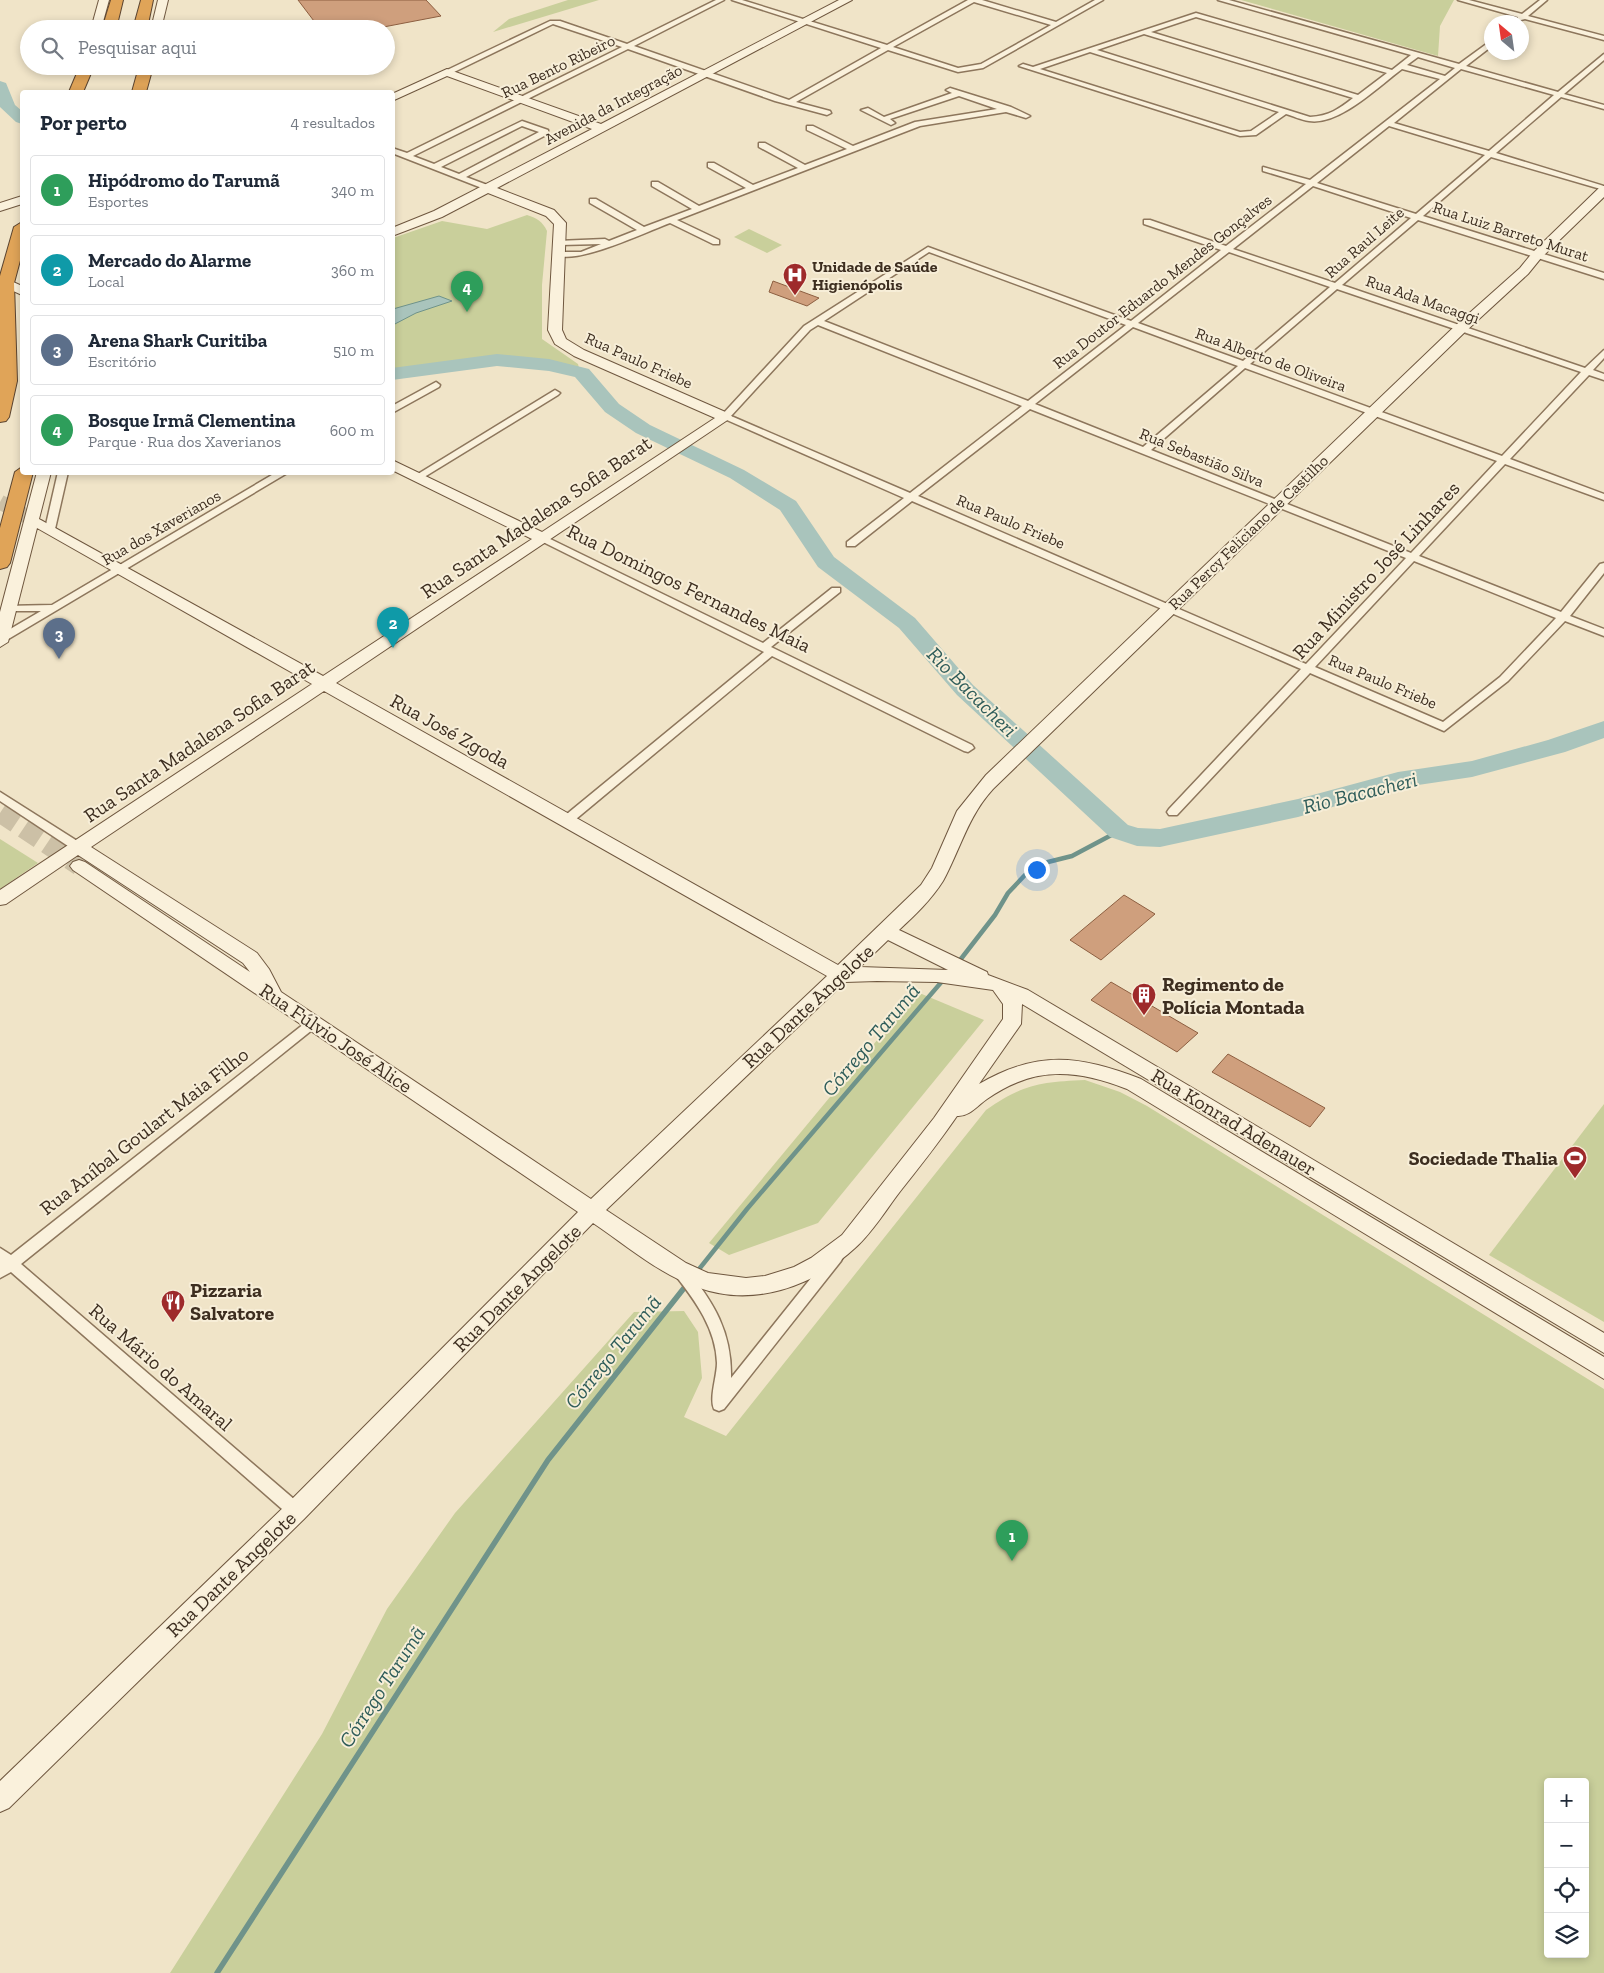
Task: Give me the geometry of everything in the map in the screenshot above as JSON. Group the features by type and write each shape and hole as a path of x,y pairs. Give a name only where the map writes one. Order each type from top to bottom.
{"highway":[{"path":"111,20 117,0"},
{"path":"142,20 148,0"},
{"path":"77,90 83,75"},
{"path":"139,90 143,75"},
{"path":"0,417 8,381 8,330 3,282 20,234"},
{"path":"0,563 23,475"}],"main road":[{"path":"98,20 104,0"},
{"path":"158,20 163,0"},
{"name":"Avenida da Integração","path":"395,231 426,220 846,0"},
{"path":"395,97 447,72 601,128"},
{"path":"487,188 555,216 560,223 560,248"},
{"name":"Rua Percy Feliciano de Castilho","path":"1010,761 1460,328 1512,283 1537,255 1604,189"},
{"path":"0,207 20,201"},
{"name":"Rua Paulo Friebe","path":"560,248 555,330 564,345 725,417"},
{"path":"3,282 20,289"},
{"path":"0,359 8,330"},
{"name":"Rua Santa Madalena Sofia Barat","path":"0,899 725,417"},
{"name":"Rua Domingos Fernandes Maia","path":"395,466 542,538"},
{"path":"0,641 43,475"},
{"name":"Rua José Zgoda","path":"45,526 840,975"},
{"name":"Rua Dante Angelote","path":"0,1799 296,1511 592,1211 930,888 940,874 959,827 974,799 1010,761"},
{"path":"78,847 250,958 262,974 274,996"},
{"path":"54,863 227,980 274,996"},
{"name":"Rua Fúlvio José Alice","path":"79,866 592,1211"},
{"path":"886,932 944,960 966,976"},
{"name":"Rua Konrad Adenauer","path":"840,975 966,976 998,985 1041,1006 1604,1344"},
{"path":"592,1211 702,1287 779,1283 814,1269 849,1241 941,1124 1011,1024 1013,1004 1008,994 998,985"},
{"name":"Rua Konrad Adenauer","path":"941,1124 980,1093 1001,1079 1022,1070 1061,1065 1092,1068 1116,1076 1134,1084 1604,1369"}],"street":[{"name":"Rua Bento Ribeiro","path":"407,156 721,0"},
{"path":"735,0 955,70 983,66 1100,0"},
{"path":"792,101 974,0 1056,24"},
{"path":"1221,0 1604,108"},
{"path":"1461,0 1520,15"},
{"path":"1525,15 1544,0"},
{"path":"1033,69 1192,16 1200,16 1392,72"},
{"path":"1529,17 1604,38"},
{"path":"447,72 552,22 827,113"},
{"path":"1144,32 1360,98"},
{"name":"Rua Doutor Eduardo Mendes Gonçalves","path":"851,544 1484,48"},
{"path":"1090,50 1284,112 1317,119 1333,117 1416,55"},
{"name":"Rua Raul Leite","path":"1144,451 1604,56"},
{"path":"1023,66 1240,134 1253,133 1284,112"},
{"path":"1401,66 1445,78"},
{"path":"1317,119 1383,73 1392,72"},
{"path":"950,90 1026,116"},
{"path":"884,119 960,93"},
{"path":"560,248 582,254 918,124 1008,109"},
{"path":"865,110 905,129"},
{"path":"436,167 522,123 545,132 459,177"},
{"path":"1388,123 1604,189"},
{"path":"810,128 853,149"},
{"path":"762,145 805,168"},
{"path":"395,151 487,188"},
{"path":"711,165 753,188"},
{"name":"Rua Luiz Barreto Murat","path":"1266,169 1604,276"},
{"path":"656,184 699,209"},
{"path":"593,201 643,230"},
{"path":"670,220 716,242"},
{"name":"Rua Ada Macaggi","path":"1147,222 1604,377"},
{"name":"Rua Alberto de Oliveira","path":"928,249 1604,497"},
{"name":"Rua Santa Madalena Sofia Barat","path":"725,417 800,335 817,321 928,249"},
{"name":"Rua Sebastião Silva","path":"817,321 1604,633"},
{"name":"Rua Ministro José Linhares","path":"1173,812 1604,352"},
{"path":"395,408 436,385"},
{"path":"418,477 555,393"},
{"name":"Rua Paulo Friebe","path":"725,417 1444,727 1504,679 1563,617"},
{"path":"45,526 62,475"},
{"name":"Rua dos Xaverianos","path":"0,641 52,608 280,475"},
{"name":"Rua Domingos Fernandes Maia","path":"542,538 968,748"},
{"path":"1563,617 1604,566"},
{"path":"566,821 836,590"},
{"path":"8,608 52,608"},
{"path":"0,796 78,847"},
{"name":"Rua Aníbal Goulart Maia Filho","path":"4,1263 313,1023"},
{"path":"702,1287 723,1342 725,1360 724,1382 719,1404 849,1241"},
{"name":"Rua Mário do Amaral","path":"4,1263 296,1511"}],"green space":[{"path":"568,0 599,0 493,32 509,19"},
{"path":"1241,0 1454,0 1440,26 1438,56"},
{"path":"527,215 534,217 544,225 547,231 542,285 542,339 578,364 577,372 550,364 497,360 395,370 395,237 442,221 487,229"},
{"path":"749,229 782,245 767,253 734,237"},
{"path":"0,839 38,863 0,889"},
{"path":"917,992 984,1020 818,1223 729,1255 709,1243"},
{"path":"1085,1080 1120,1092 1147,1106 1604,1389 1604,1973 170,1973 322,1734 387,1609 455,1513 634,1312 684,1311 698,1332 702,1378 684,1417 726,1436 986,1110 999,1101 1022,1090 1044,1084"},
{"name":"Sociedade Thalia","path":"1604,1104 1604,1322 1489,1255"}],"water":[{"path":"439,296 452,301 416,313 395,324 395,308"}],"building":[{"path":"298,0 426,0 441,16 395,25 395,20 313,20"},
{"name":"Unidade de Saúde Higienópolis","path":"773,281 819,298 807,306 769,292"},
{"name":"Regimento de Polícia Montada","path":"1124,895 1155,914 1101,960 1070,940"},
{"name":"Regimento de Polícia Montada","path":"1111,982 1198,1033 1177,1052 1091,1000"},
{"name":"Regimento de Polícia Montada","path":"1228,1054 1325,1108 1310,1127 1212,1072"}],"waterway":[{"name":"Rio Bacacheri","path":"0,86 8,107 20,117"},
{"name":"Rio Bacacheri","path":"395,374 497,360 549,365 582,373 612,408 643,429 737,474 788,506 826,562 907,623 965,690 1119,831 1137,837 1160,838 1298,808 1398,780 1472,769 1556,746 1604,729"},
{"name":"Córrego Tarumã","path":"957,964 995,915 1008,893 1025,875 1048,862 1072,856 1119,831"},
{"name":"Córrego Tarumã","path":"696,1273 747,1209 944,979"},
{"name":"Córrego Tarumã","path":"217,1973 548,1460 688,1283"}],"tunnel":[{"path":"0,502 39,523"},
{"path":"0,813 79,866"}],"place":[{"name":"Unidade de Saúde Higienópolis","path":"795,296"},
{"name":"Bosque Irmã Clementina","path":"467,312"},
{"name":"Mercado do Alarme","path":"393,648"},
{"name":"Arena Shark Curitiba","path":"59,659"},
{"name":"Regimento de Polícia Montada","path":"1144,1016"},
{"name":"Sociedade Thalia","path":"1575,1179"},
{"name":"Pizzaria Salvatore","path":"173,1323"},
{"name":"Hipódromo do Tarumã","path":"1012,1561"}]}
